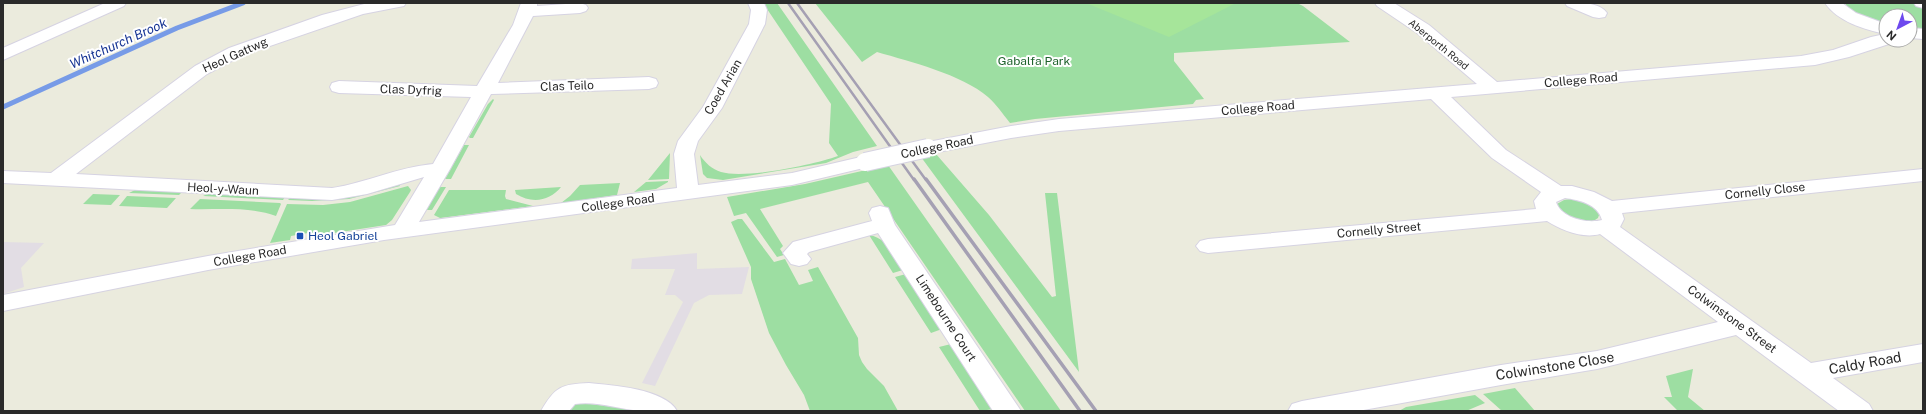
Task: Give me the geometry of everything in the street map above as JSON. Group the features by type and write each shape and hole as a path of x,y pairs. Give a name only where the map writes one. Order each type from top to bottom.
{"street":[{"path":"3,55 118,3"},
{"name":"Heol Gattwg","path":"55,180 201,70 235,52 328,19 361,10 398,3"},
{"name":"Coed Arian","path":"688,194 684,154 688,141 712,108 757,24 759,10 756,3"},
{"name":"Aberporth Road","path":"1383,3 1420,26 1493,88"},
{"path":"1573,3 1599,13"},
{"name":"College Road","path":"1832,5 1878,33"},
{"path":"402,231 440,169 528,7 580,8"},
{"name":"College Road","path":"3,304 201,264 402,231 792,179 928,148 1048,127 1810,60 1850,51 1878,38"},
{"name":"Clas Teilo","path":"483,90 649,83"},
{"name":"Clas Dyfrig","path":"339,87 483,90"},
{"path":"1436,93 1499,154 1553,203"},
{"name":"Heol-y-Waun","path":"3,177 332,194 358,190 419,171 440,169"},
{"name":"Cornelly Close","path":"1553,203 1563,222 1573,226 1596,229 1606,217 1923,175"},
{"name":"Cornelly Street","path":"1208,246 1553,203 1576,193 1588,196 1606,217"},
{"name":"Colwinstone Street","path":"1606,217 1740,325 1858,411"},
{"name":"Limebourne Court","path":"799,260 796,253 801,247 882,219 1007,411"},
{"name":"Colwinstone Close","path":"1302,411 1375,405 1501,375 1597,360 1740,325"},
{"name":"Caldy Road","path":"1807,373 1923,353"},
{"path":"555,411 561,400 569,395 581,393 640,400 652,404 663,411"}],"shaded area":[{"path":"3,242 44,243 21,268 24,287 3,294 4,284"},
{"path":"697,253 697,269 749,267 742,294 709,295 694,303 655,386 642,383 683,302 675,295 665,295 675,269 631,269 632,259"}],"green space":[{"path":"763,3 777,3 877,146 853,152 826,163 723,180 707,178 703,174 700,155 706,163 715,169 732,174 779,170 827,160 838,156 829,143 831,104"},
{"name":"Gabalfa Park","path":"815,3 1297,3 1350,42 1174,53 1174,61 1204,99 1196,100 1193,104 1035,119 1010,123 988,97 977,89 950,75 877,52 862,62"},
{"path":"1086,3 1232,3 1234,4 1169,37"},
{"path":"1845,3 1913,3 1923,7 1923,31 1918,31 1918,8 1878,8 1878,23 1858,15 1848,8"},
{"path":"493,99 494,100 473,138 470,138 469,137 488,104"},
{"path":"464,145 469,145 451,179 445,179"},
{"path":"670,153 669,179 648,180"},
{"path":"936,154 989,215 1052,297 1056,296 1045,193 1057,193 1079,372 921,157"},
{"path":"888,165 1061,411 1025,411 868,182 760,209 783,246 780,249 784,255 777,257 746,213 734,216 727,197 805,184"},
{"path":"668,181 656,189 634,192 646,182"},
{"path":"620,183 617,195 561,203 580,185"},
{"path":"399,184 400,186 349,199 312,201 288,200 291,197"},
{"path":"408,186 411,190 410,192 392,220 386,225 308,237 308,233 291,236 290,240 270,243 287,204 323,205 350,202"},
{"path":"439,187 446,187 432,210 425,210"},
{"path":"561,187 557,192 540,200 522,197 516,194 515,190"},
{"path":"135,190 181,193 179,195 129,193"},
{"path":"449,190 506,190 506,199 533,206 440,218 434,215"},
{"path":"209,193 285,197 283,200 203,196"},
{"path":"93,194 120,195 111,205 83,204"},
{"path":"127,196 176,198 167,208 119,206"},
{"path":"200,199 281,204 276,216 255,211 233,209 190,209"},
{"path":"1570,199 1583,201 1591,205 1597,211 1599,215 1598,218 1589,222 1579,220 1560,211 1557,204 1564,200"},
{"path":"742,219 774,262 785,259 799,285 813,281 808,270 818,267 858,338 859,355 862,362 884,386 898,411 810,411 804,395 769,333 751,279 751,267 731,222"},
{"path":"869,235 885,243 903,270 893,273"},
{"path":"906,274 942,329 931,333 895,277"},
{"path":"951,344 994,409 980,411 939,347"},
{"path":"1693,369 1688,397 1705,411 1678,411 1664,397 1672,397 1666,376"},
{"path":"1515,388 1535,411 1502,411 1483,394"},
{"path":"1475,395 1485,403 1466,411 1399,411 1406,407"},
{"path":"582,403 648,411 566,411 573,405"}],"waterway":[{"name":"Whitchurch Brook","path":"3,107 177,28 243,3"}],"railway":[{"path":"788,3 914,180"},
{"path":"797,3 926,180"},
{"path":"914,179 1080,411"},
{"path":"926,179 1096,411"}],"place":[{"name":"Heol Gabriel","path":"300,236"}]}
